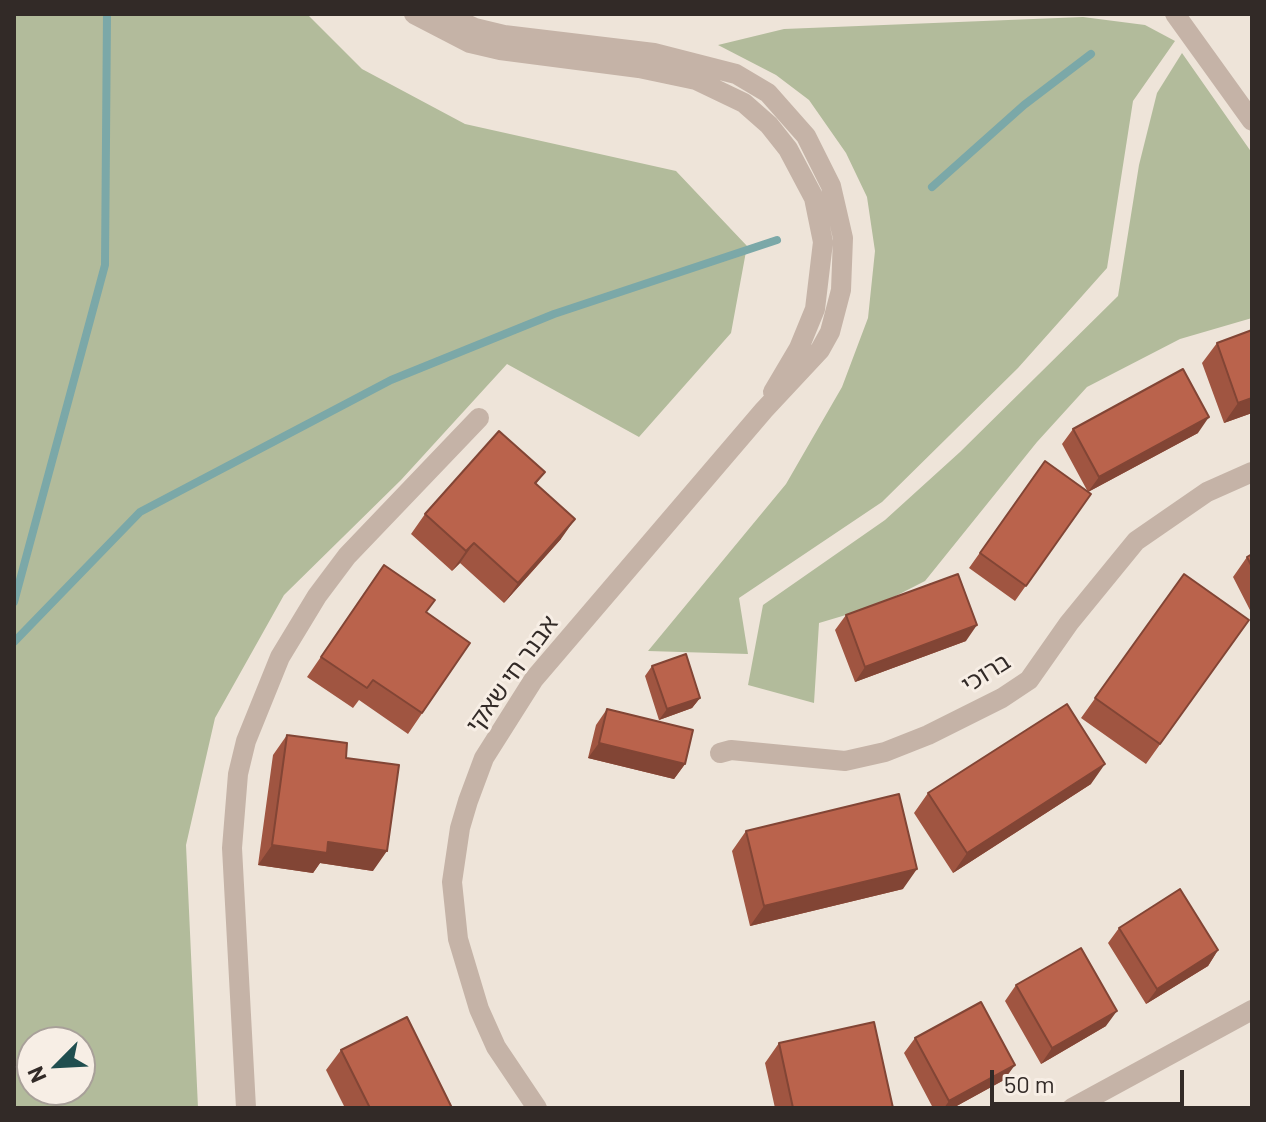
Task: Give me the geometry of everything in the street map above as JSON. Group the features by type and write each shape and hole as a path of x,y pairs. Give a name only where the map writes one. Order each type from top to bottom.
{"street":[{"name":"אבנר חי שאקי","path":"414,14 470,43 500,50 639,68 696,80 744,103 769,125 788,149 814,198 823,242 820,288 812,319 764,410"},
{"name":"אבנר חי שאקי","path":"445,14 475,28 504,35 654,53 699,62 736,74 768,93 789,113 806,136 831,186 843,238 844,265 836,315 820,350 764,410 534,679 484,758 468,801 460,828 452,882 458,939 479,1009 496,1047 537,1108"},
{"path":"1175,14 1252,121"},
{"path":"246,1108 232,813 246,741 280,657 317,596 347,556 479,418"},
{"name":"ברוכי","path":"720,753 731,750 845,761 885,752 928,735 1002,698 1029,680 1050,655 1069,623 1136,541 1207,492 1252,472"},
{"path":"1072,1108 1252,1010"}],"green space":[{"path":"14,14 307,14 362,69 465,124 676,171 747,246 731,333 639,437 507,364 401,480 284,595 215,718 186,845 198,1108 14,1108"},
{"path":"1083,17 1145,25 1175,41 1133,101 1107,268 1018,368 882,502 739,598 748,654 648,651 786,484 842,387 868,318 875,251 867,197 846,153 809,100 776,75 718,45 784,29"},
{"path":"1182,53 1252,153 1252,318 1180,339 1087,387 1037,442 925,581 876,606 819,623 814,703 748,685 763,605 885,520 960,452 1118,296 1139,165 1157,93"}],"building":[{"path":"1252,330 1252,398 1238,403 1217,343"},
{"path":"1183,369 1209,417 1099,477 1073,429"},
{"path":"499,431 545,472 535,483 575,519 518,583 474,543 466,551 425,514"},
{"path":"1045,461 1091,494 1026,586 980,553"},
{"path":"384,565 435,600 426,612 470,643 422,713 373,680 367,688 321,657"},
{"path":"958,574 977,625 865,667 846,615"},
{"path":"1184,574 1249,620 1160,744 1095,698"},
{"path":"686,654 700,698 667,709 652,666"},
{"path":"1067,704 1105,764 967,853 928,793"},
{"path":"607,709 693,730 685,764 599,743"},
{"path":"287,735 347,743 346,758 399,765 387,851 328,842 327,853 272,845"},
{"path":"899,794 917,869 764,906 746,831"},
{"path":"1180,889 1218,950 1157,989 1119,928"},
{"path":"1081,948 1117,1011 1052,1048 1016,985"},
{"path":"981,1002 1015,1065 949,1101 915,1038"},
{"path":"407,1017 452,1108 370,1108 341,1050"},
{"path":"874,1022 893,1108 793,1108 779,1043"}],"waterway":[{"path":"14,602 105,265 107,14"},
{"path":"932,187 1024,105 1091,54"},
{"path":"14,642 140,512 391,380 554,314 777,240"}]}
